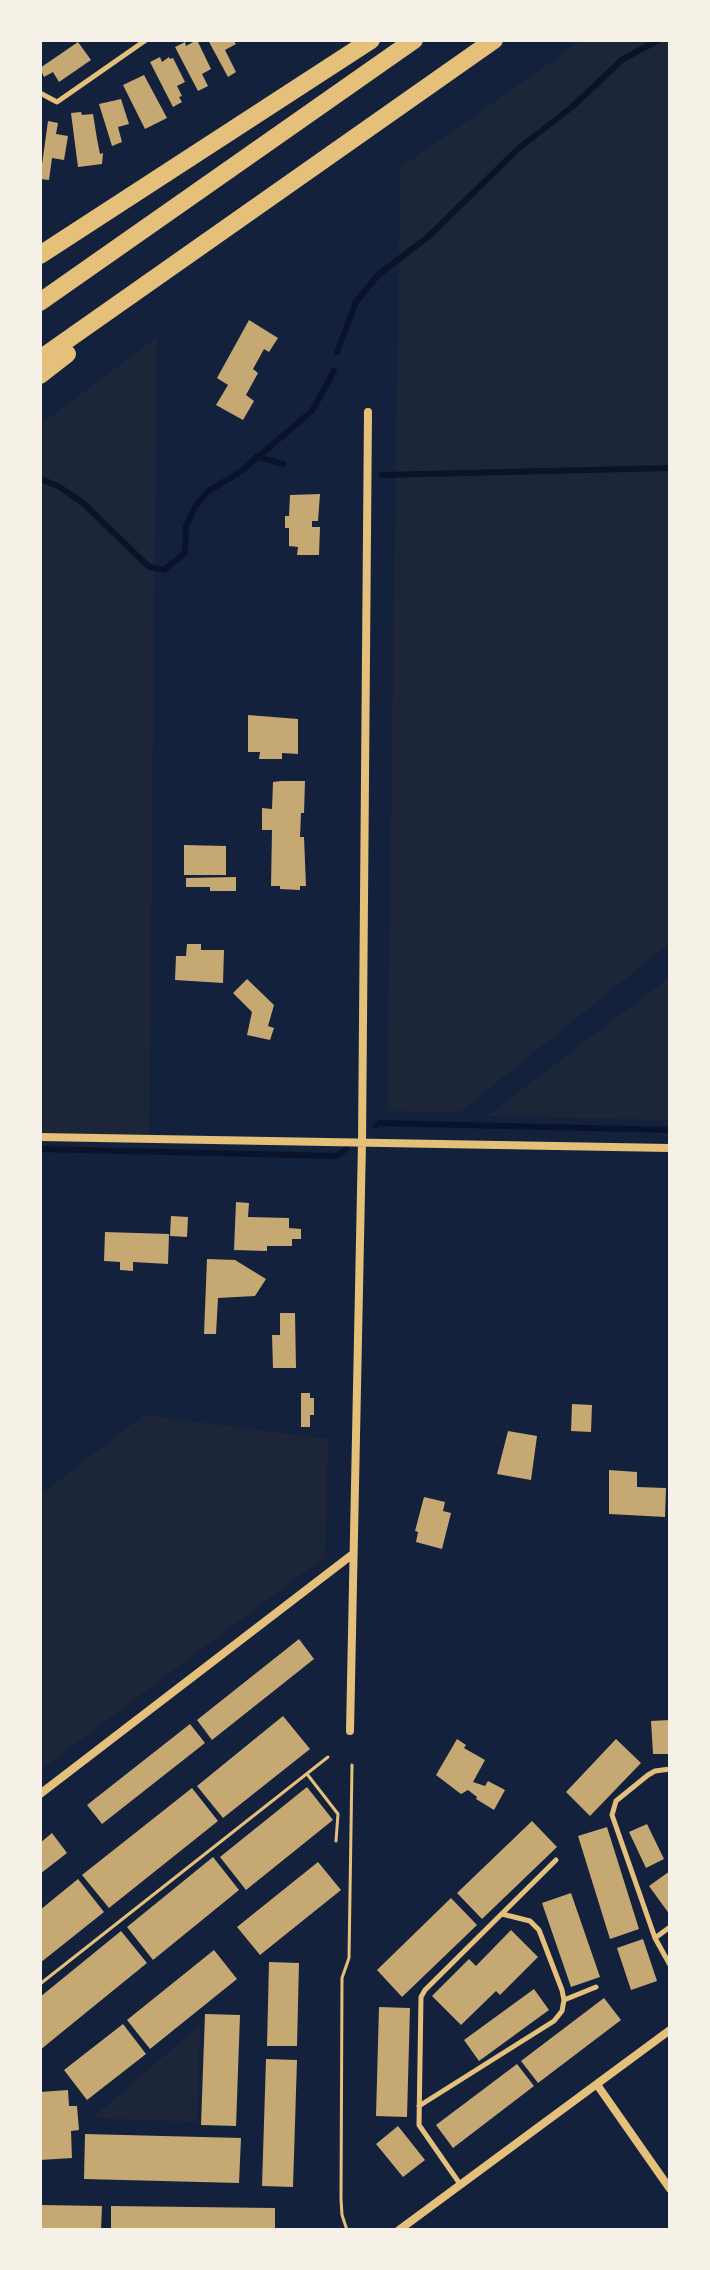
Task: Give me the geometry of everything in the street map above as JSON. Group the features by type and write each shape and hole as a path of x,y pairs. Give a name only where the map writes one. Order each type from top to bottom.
{"highway":[{"path":"40,255 371,40"},
{"path":"40,302 414,40"},
{"path":"40,359 494,40"},
{"path":"40,375 246,215"}],"street":[{"path":"350,1731 362,1142 368,412"},
{"path":"40,1137 670,1148"},
{"path":"40,1794 353,1554"},
{"path":"399,2230 670,2030"},
{"path":"598,2086 670,2189"}],"lane":[{"path":"40,93 57,102 146,40"},
{"path":"670,1769 648,1775 616,1801 612,1808 655,1938 670,1965"},
{"path":"461,2185 421,2129 419,2002 422,1993 556,1860"},
{"path":"419,2106 554,2021 562,2011 564,2000 539,1930 530,1921 501,1914"},
{"path":"655,1938 670,1927"},
{"path":"564,2000 596,1987"}],"path":[{"path":"40,1984 328,1757"},
{"path":"347,2230 341,2199 342,1978 349,1958 352,1765"},
{"path":"307,1774 338,1814 336,1841"}],"shaded area":[{"path":"582,40 670,40 670,943 460,1112 387,1111 400,168"},
{"path":"157,337 149,1140 40,1135 40,425"},
{"path":"670,977 670,1120 487,1116"},
{"path":"144,1415 328,1439 325,1557 40,1770 40,1495"},
{"path":"200,2025 197,2122 92,2118"}],"building":[{"path":"197,40 211,69 202,74 208,86 198,91 175,47"},
{"path":"208,40 233,40 236,44 225,50 236,72 228,77"},
{"path":"78,42 91,60 59,82 53,72 44,77 40,68"},
{"path":"160,57 162,62 173,58 185,82 177,86 182,102 173,107 150,62"},
{"path":"144,75 167,118 145,129 123,85"},
{"path":"121,99 129,124 118,127 122,142 112,146 99,104"},
{"path":"81,112 82,115 93,114 100,154 103,153 102,164 78,167 71,113"},
{"path":"48,121 58,123 56,134 68,136 64,160 52,158 49,180 40,179"},
{"path":"249,320 278,338 269,352 264,349 253,369 258,373 246,395 254,401 243,420 216,405 228,385 217,378"},
{"path":"320,494 318,521 312,521 312,527 320,527 319,555 297,555 298,547 289,546 289,528 285,528 290,495"},
{"path":"248,715 298,719 298,754 282,753 282,759 259,759 260,752 248,752"},
{"path":"305,781 300,837 304,837 306,886 300,886 300,890 271,886 272,830 262,830 262,808 272,809 273,782"},
{"path":"184,845 226,846 226,875 184,875"},
{"path":"236,877 236,891 186,887 186,878"},
{"path":"187,944 201,944 201,950 224,950 223,983 175,980 176,956 186,956"},
{"path":"247,979 274,1005 268,1026 274,1028 270,1040 247,1035 252,1012 233,993"},
{"path":"236,1202 249,1203 248,1217 289,1218 289,1228 301,1229 301,1239 292,1239 292,1246 267,1246 267,1251 234,1250"},
{"path":"171,1216 188,1217 187,1237 170,1236"},
{"path":"105,1232 169,1234 168,1264 133,1262 133,1271 120,1270 120,1262 104,1261"},
{"path":"207,1259 235,1260 266,1279 255,1296 218,1298 216,1334 204,1334"},
{"path":"280,1313 295,1313 296,1368 273,1368 272,1335 280,1335"},
{"path":"301,1393 310,1393 310,1398 314,1398 310,1427 301,1427"},
{"path":"572,1404 592,1405 591,1432 571,1431"},
{"path":"508,1431 537,1436 531,1480 497,1474"},
{"path":"609,1470 637,1472 637,1487 666,1488 665,1517 609,1514"},
{"path":"424,1497 445,1502 443,1511 451,1513 442,1549 416,1542 418,1532 415,1531"},
{"path":"299,1639 314,1659 212,1740 197,1720"},
{"path":"283,1716 310,1749 223,1818 197,1786"},
{"path":"670,1720 670,1754 653,1754 651,1721"},
{"path":"190,1724 205,1743 102,1824 87,1805"},
{"path":"457,1739 466,1745 464,1748 485,1760 473,1782 485,1786 488,1781 505,1790 494,1810 468,1790 461,1794 436,1775"},
{"path":"616,1739 641,1763 590,1816 566,1792"},
{"path":"307,1787 333,1820 246,1890 220,1857"},
{"path":"192,1788 218,1821 109,1908 82,1875"},
{"path":"532,1821 557,1847 482,1919 457,1893"},
{"path":"647,1824 664,1859 646,1868 629,1832"},
{"path":"607,1827 639,1929 610,1939 578,1836"},
{"path":"52,1833 67,1853 40,1874 40,1843"},
{"path":"213,1857 239,1890 153,1960 127,1927"},
{"path":"318,1862 341,1890 260,1955 237,1927"},
{"path":"670,1871 670,1915 649,1886"},
{"path":"78,1879 104,1912 40,1963 40,1910"},
{"path":"571,1893 600,1977 571,1987 542,1903"},
{"path":"451,1898 477,1925 402,1997 377,1970"},
{"path":"511,1930 538,1957 500,1995 496,1991 461,2025 432,1996 469,1959 476,1966"},
{"path":"121,1931 147,1963 40,2050 40,1997"},
{"path":"643,1939 657,1981 631,1990 617,1948"},
{"path":"214,1950 237,1979 150,2049 127,2020"},
{"path":"269,1962 299,1963 297,2046 267,2046"},
{"path":"534,1989 549,2010 479,2061 464,2040"},
{"path":"604,1998 621,2020 538,2083 521,2061"},
{"path":"379,2007 410,2008 407,2117 376,2116"},
{"path":"205,2014 240,2015 236,2126 201,2125"},
{"path":"123,2024 146,2054 87,2100 64,2070"},
{"path":"266,2059 297,2060 293,2187 262,2186"},
{"path":"517,2064 534,2086 453,2148 436,2125"},
{"path":"68,2090 69,2106 77,2106 79,2130 71,2131 72,2158 40,2160 40,2092"},
{"path":"398,2126 425,2160 403,2177 376,2144"},
{"path":"85,2134 241,2138 239,2183 84,2179"},
{"path":"40,2205 102,2206 101,2230 40,2230"},
{"path":"111,2206 275,2208 275,2230 111,2230"}],"waterway":[{"path":"337,352 356,302 378,275 428,237 519,148 572,107 623,59 659,40"},
{"path":"40,479 58,486 83,503 149,567 164,570 185,553 186,526 207,492 240,472 312,411 334,371"},
{"path":"256,456 283,464"},
{"path":"382,475 670,468"},
{"path":"376,1126 379,1123 670,1130"},
{"path":"40,1149 337,1156 347,1148"}]}
